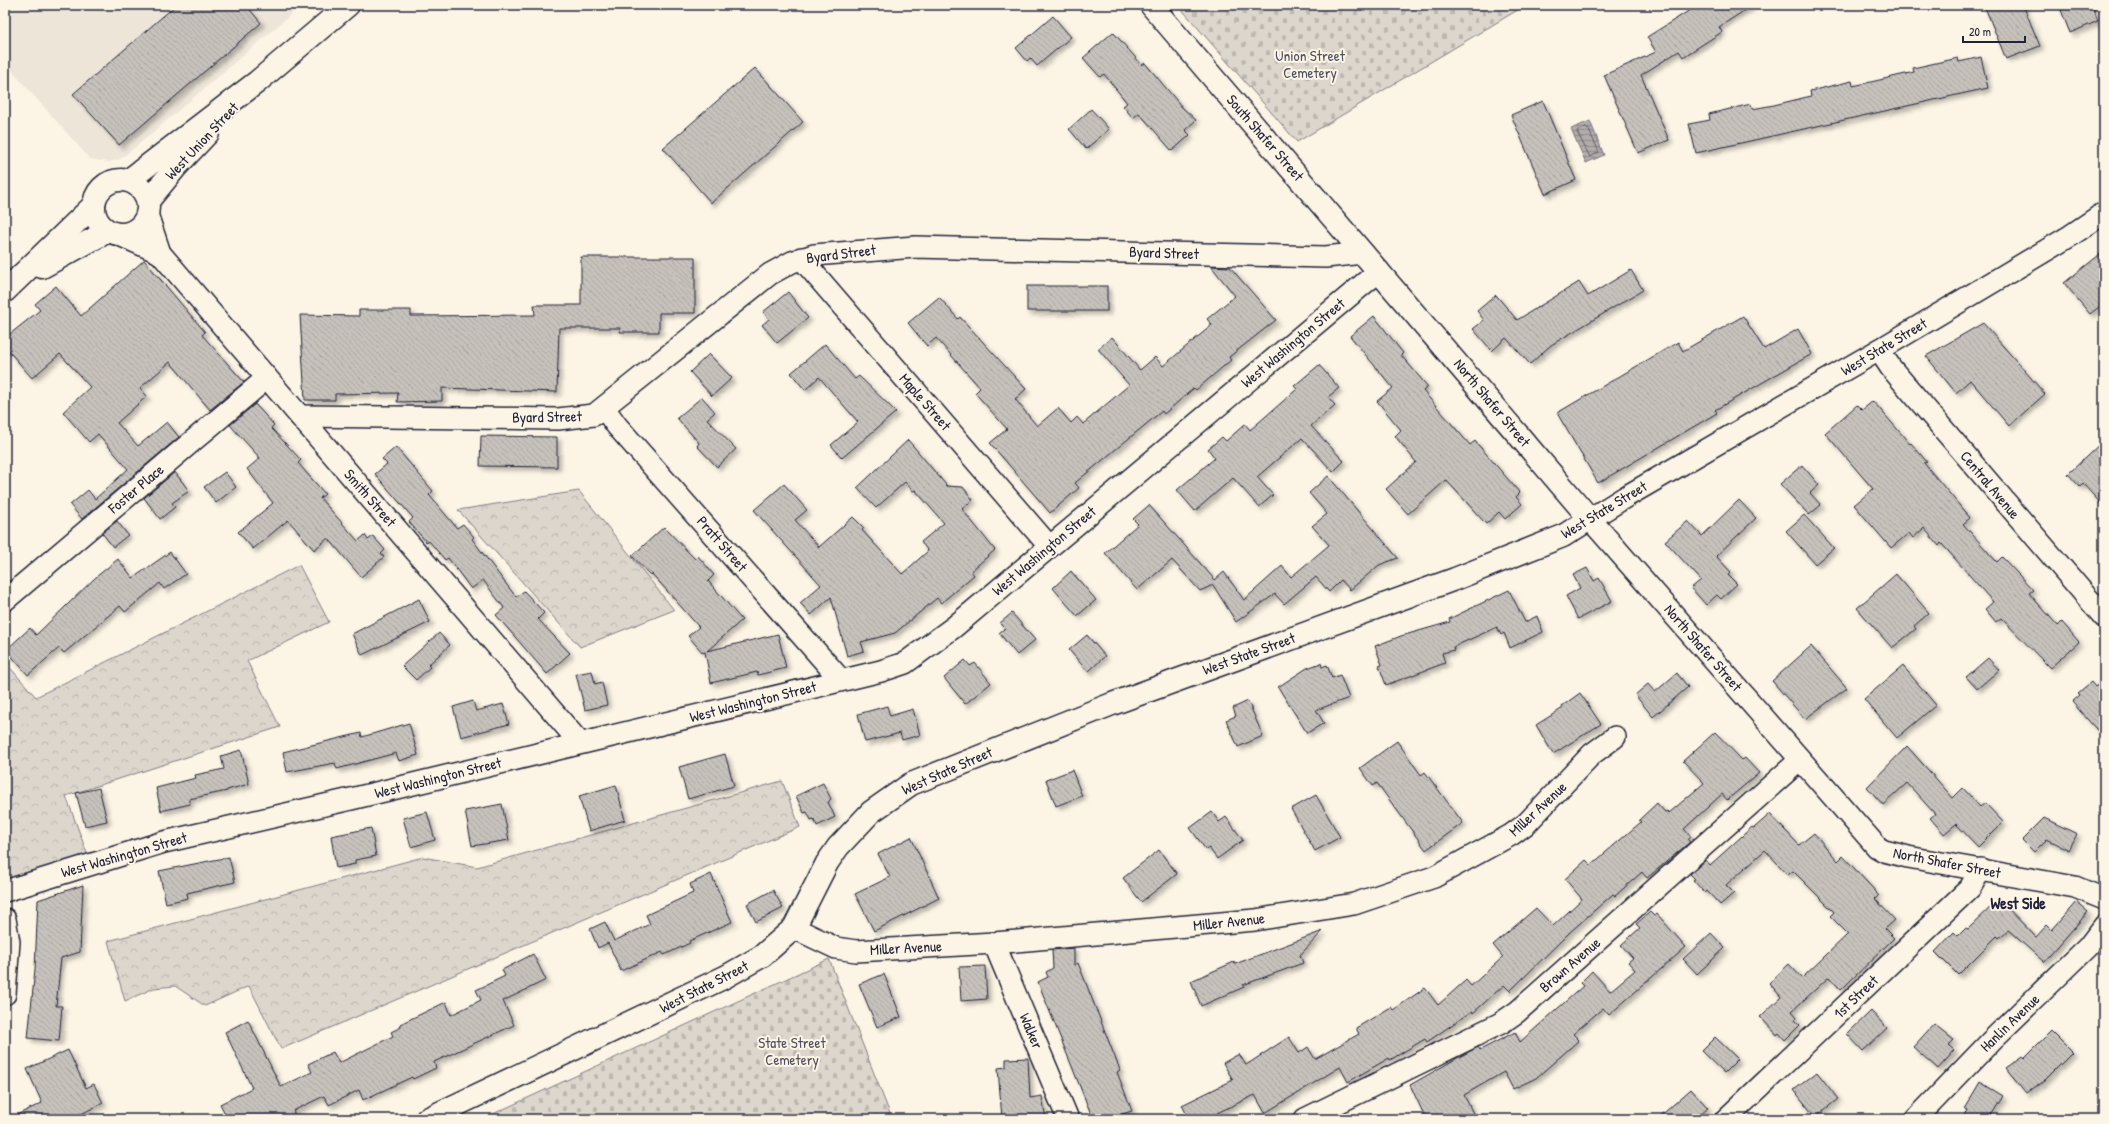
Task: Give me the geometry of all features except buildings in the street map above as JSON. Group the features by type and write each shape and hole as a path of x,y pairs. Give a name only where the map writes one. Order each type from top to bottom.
{"street":[{"name":"South Shafer Street","path":"1151,5 1379,271"},
{"name":"West Union Street","path":"12,286 94,205 96,196 106,184 114,180 129,180 257,82 343,6"},
{"name":"West Union Street","path":"12,286 112,232 122,234 135,230 141,225 147,208 176,166 257,82"},
{"path":"129,180 141,188 147,208"},
{"path":"94,205 95,218 98,223 112,232"},
{"name":"Smith Street","path":"147,208 160,253 580,744"},
{"name":"West State Street","path":"427,1119 730,975 762,956 794,928 827,863 838,847 882,803 911,784 1070,720 1563,536 1622,499 1880,350 2070,236 2104,212"},
{"name":"Smith Street","path":"112,232 160,253"},
{"name":"Byard Street","path":"300,416 558,419 584,418 594,415 770,274 801,258 835,253 915,247 1325,257 1363,253"},
{"name":"Maple Street","path":"801,258 1049,546"},
{"name":"North Shafer Street","path":"1379,271 1590,520 1877,847 1884,851 1908,857 2075,887 2104,899"},
{"name":"West Washington Street","path":"5,891 164,842 580,744 881,671 905,663 954,627 1379,271"},
{"name":"Central Avenue","path":"1880,350 1891,368 2104,618"},
{"name":"Foster Place","path":"5,600 268,378"},
{"name":"Pratt Street","path":"604,408 617,426 841,680"},
{"name":"Miller Avenue","path":"794,928 836,948 856,951 994,943 1255,920 1334,907 1383,895 1434,878 1511,835 1526,824 1592,754 1615,737"},
{"name":"Brown Avenue","path":"1305,1119 1501,1023 1517,1012 1800,760"},
{"name":"1st Street","path":"1726,1119 1970,888 1980,869"},
{"path":"5,919 9,942 5,994"},
{"name":"Hanlin Avenue","path":"1916,1119 1993,1039 2088,947 2104,926"},
{"name":"Walker","path":"994,943 1068,1119"}],"shaded area":[{"path":"5,5 302,5 138,145 120,159 109,162 90,159 5,63"}],"green space":[{"name":"Union Street Cemetery","path":"1178,5 1526,5 1297,142"},
{"path":"579,491 674,610 580,647 458,510"},
{"path":"299,565 329,622 247,661 280,727 66,796 91,864 5,891 5,662 36,697"},
{"path":"782,781 800,827 281,1049 249,986 205,1006 175,986 154,988 125,1001 108,941 423,857 477,867"},
{"name":"State Street Cemetery","path":"829,959 892,1119 496,1119 493,1114"}],"water":[{"path":"1590,121 1604,155 1586,163 1571,129"}],"district":[{"name":"West Side","path":"2018,903"}]}
